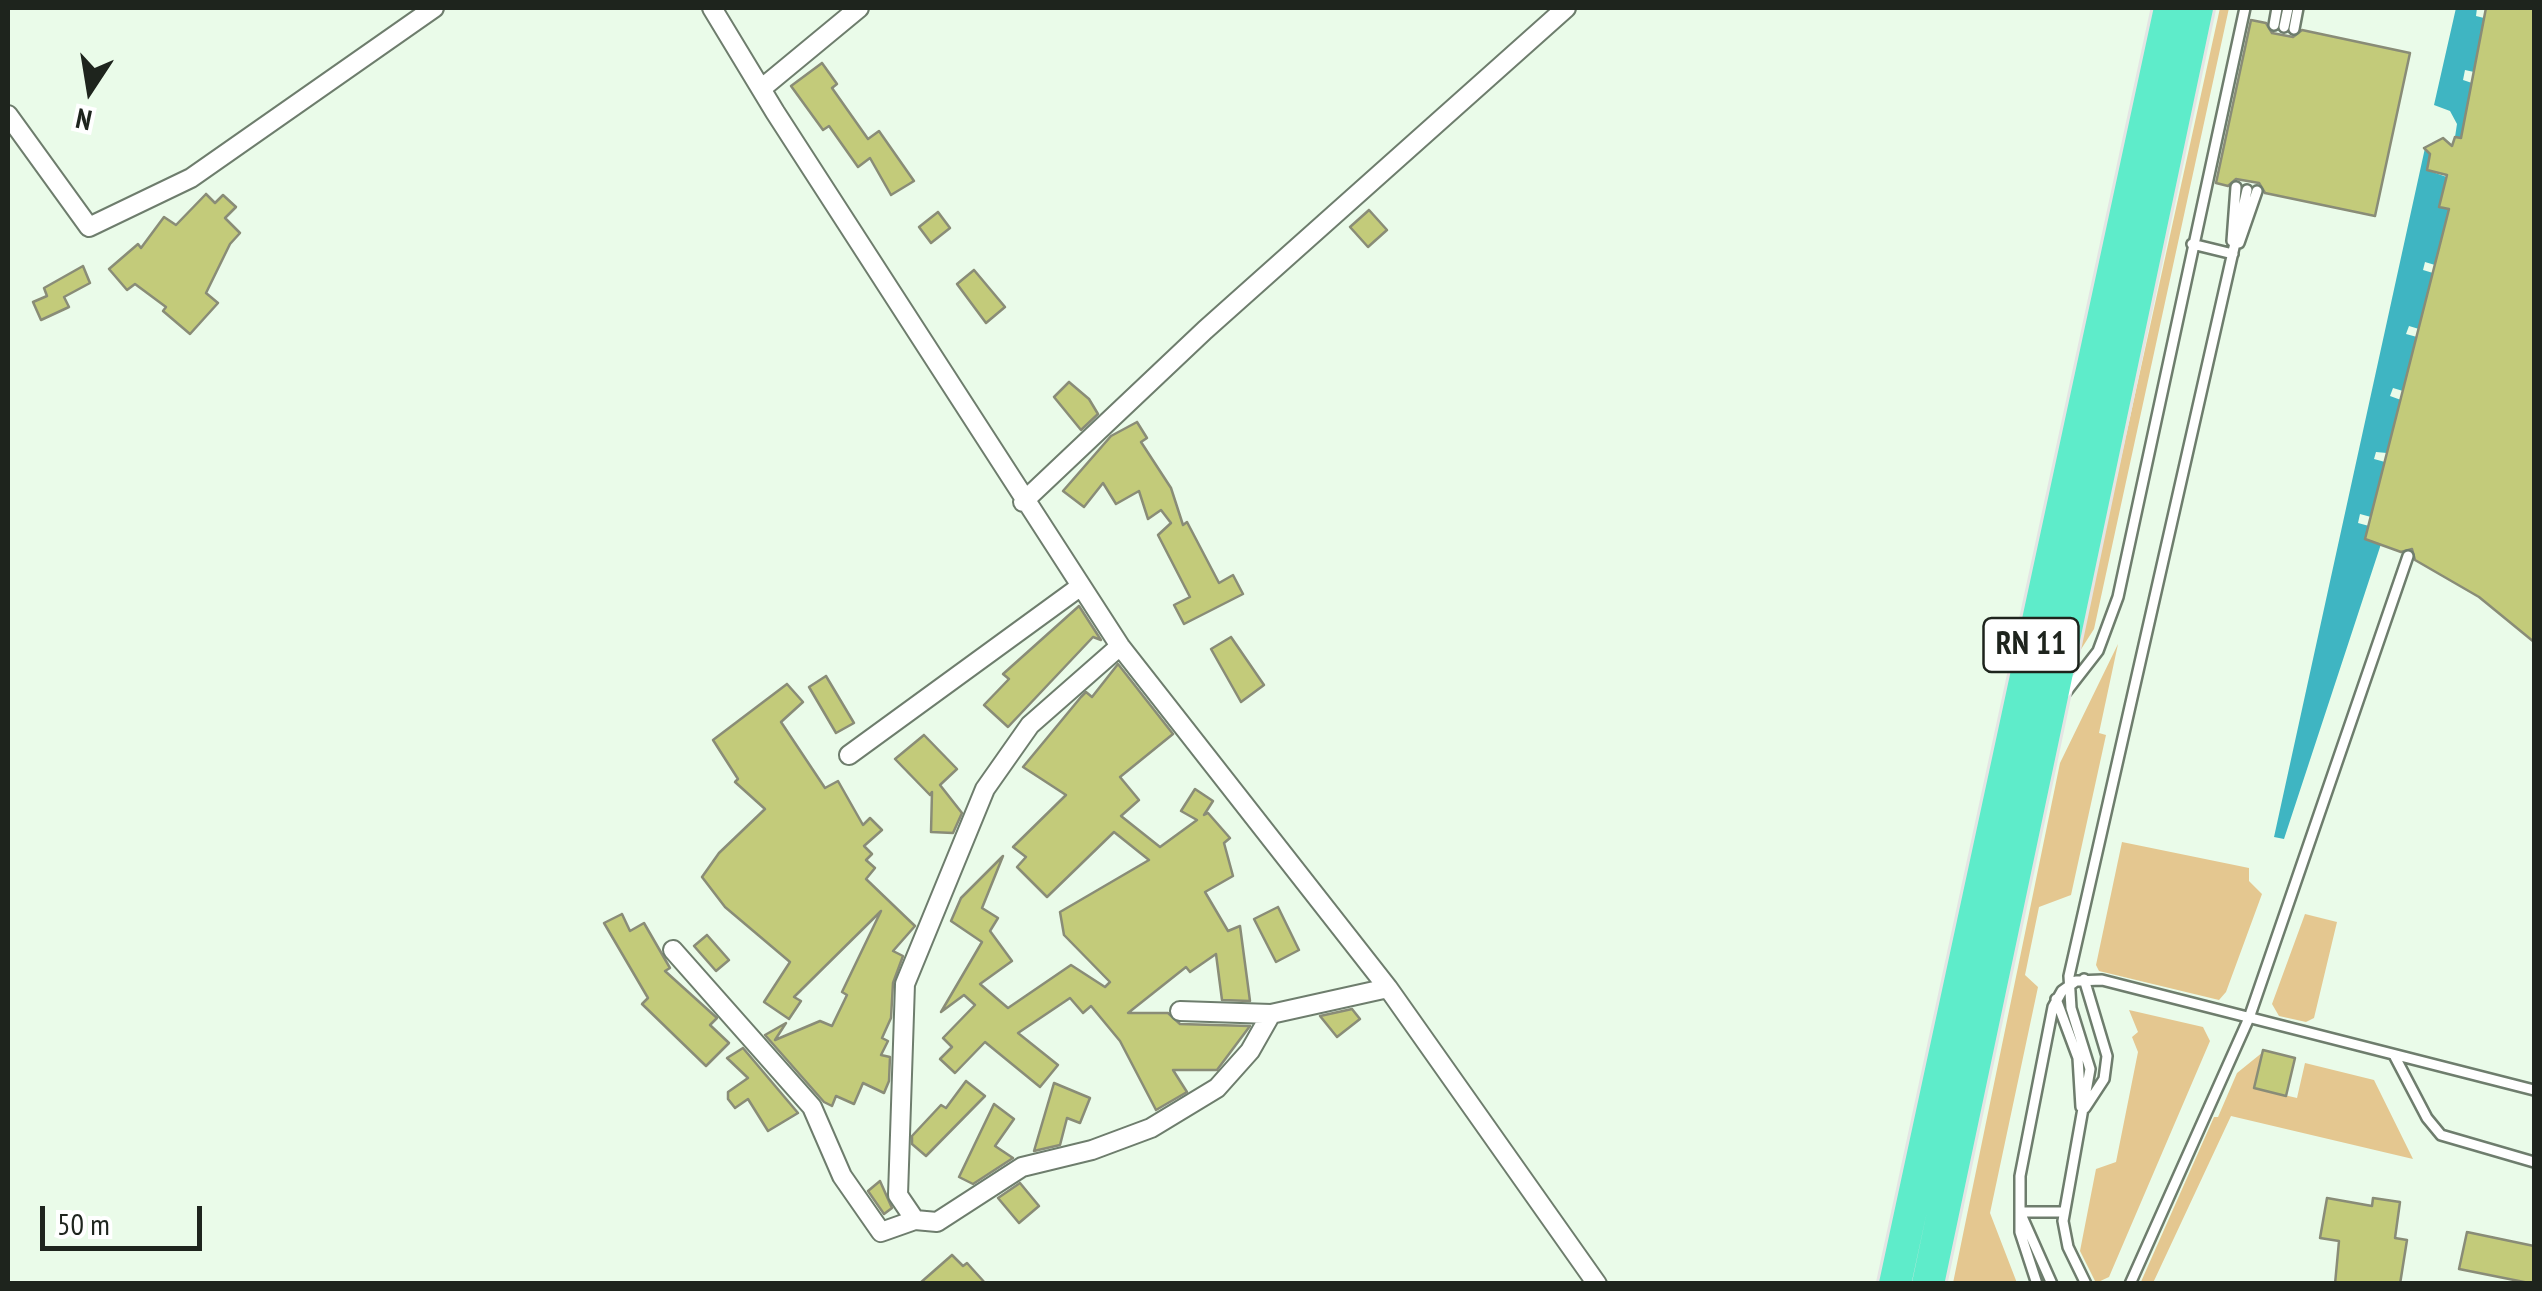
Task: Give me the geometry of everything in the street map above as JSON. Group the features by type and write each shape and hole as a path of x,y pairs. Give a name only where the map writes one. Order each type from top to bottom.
{"highway":[{"name":"RN 11","path":"1894,1284 2170,8"},
{"name":"RN 11","path":"1928,1284 2197,8"}],"street":[{"path":"8,115 90,228 191,178 434,8"},
{"path":"712,8 1120,646 1388,988 1597,1284"},
{"path":"761,89 859,8"},
{"path":"1025,502 1204,330 1566,8"},
{"path":"849,755 1081,586"},
{"path":"915,1220 898,1195 905,984 985,789 1030,725 1120,646"},
{"path":"673,950 812,1107 842,1176 881,1232 915,1220 937,1222 1022,1167 1092,1150 1151,1128 1217,1088 1250,1051 1271,1014"},
{"path":"1180,1011 1271,1014 1388,988"}],"lane":[{"path":"2046,711 2090,664 2105,638 2118,597 2244,8"},
{"path":"2277,8 2284,27"},
{"path":"2284,27 2288,8"},
{"path":"2284,27 2298,8"},
{"path":"2086,1284 2068,1247 2062,1212 2090,1069 2069,986 2247,190 2233,254"},
{"path":"2192,244 2233,254"},
{"path":"2130,1284 2249,1018 2408,556"},
{"path":"2081,1114 2107,1068 2084,979"},
{"path":"2038,1284 2022,1242 2020,1176 2056,999 2069,986 2084,979 2534,1090"},
{"path":"2056,999 2078,1058 2081,1114"},
{"path":"2394,1055 2427,1118 2441,1136 2534,1162"},
{"path":"2020,1212 2062,1212"},
{"path":"2020,1212 2052,1284"}],"shaded area":[{"path":"2220,8 2229,8 2094,629 2078,654"},
{"path":"2118,644 2099,733 2106,735 2071,895 2039,907 2025,975 2038,987 1990,1213 2017,1283 1953,1283 2060,763"},
{"path":"2122,842 2249,868 2249,881 2262,894 2226,992 2219,1000 2099,971 2096,965"},
{"path":"2305,914 2337,922 2314,1018 2306,1022 2279,1016 2272,1004"},
{"path":"2129,1010 2203,1027 2210,1041 2109,1277 2096,1283 2080,1251 2096,1169 2116,1162 2138,1052 2132,1037 2138,1032"},
{"path":"2263,1052 2254,1088 2297,1098 2305,1063 2374,1080 2413,1159 2231,1116 2153,1283 2140,1284 2237,1073"}],"water":[{"path":"2456,8 2477,8 2476,16 2484,18 2474,72 2465,70 2463,80 2472,83 2461,138 2455,137 2457,124 2450,111 2434,105"},
{"path":"2425,148 2431,150 2427,170 2455,180 2440,207 2449,209 2435,265 2425,262 2423,270 2433,273 2419,329 2409,326 2406,334 2417,337 2403,391 2393,388 2390,396 2401,400 2387,453 2376,452 2374,459 2385,462 2371,517 2360,514 2358,523 2369,526 2381,544 2284,839 2274,837"}],"building":[{"path":"2486,8 2534,8 2534,642 2479,597 2415,560 2412,549 2401,552 2365,539 2449,209 2439,207 2447,175 2427,170 2430,154 2424,148 2443,138 2452,146 2455,137 2461,138"},
{"path":"2251,20 2266,23 2272,33 2293,37 2302,30 2410,53 2375,216 2265,193 2259,183 2236,179 2228,186 2216,183"},
{"path":"822,63 837,84 832,88 868,139 879,131 914,181 891,195 870,158 858,167 829,126 823,130 791,86"},
{"path":"206,194 215,203 223,195 236,207 225,218 240,233 230,244 206,293 218,303 190,334 163,311 166,307 135,284 127,290 109,269 138,244 141,248 164,217 176,225"},
{"path":"1369,210 1387,230 1368,247 1350,227"},
{"path":"938,212 950,228 931,243 919,227"},
{"path":"83,266 90,283 64,297 69,307 41,320 33,302 47,296 44,288"},
{"path":"974,270 1005,307 986,323 957,284"},
{"path":"1069,382 1089,399 1098,414 1081,430 1054,397"},
{"path":"1137,422 1147,438 1141,442 1171,488 1183,525 1187,522 1219,583 1233,575 1243,594 1184,624 1174,605 1190,597 1158,535 1171,523 1161,510 1148,519 1139,491 1116,504 1103,483 1084,507 1063,491 1111,436"},
{"path":"1079,606 1101,640 1093,637 1008,727 984,705 1009,679 1003,674"},
{"path":"1231,637 1264,685 1241,702 1211,649"},
{"path":"1118,664 1173,734 1120,777 1139,800 1121,816 1160,847 1197,820 1181,811 1195,789 1213,801 1204,815 1208,813 1230,838 1224,843 1233,876 1205,892 1228,931 1240,926 1250,1001 1222,1000 1216,954 1190,972 1186,967 1128,1013 1168,1013 1180,1024 1250,1026 1217,1070 1173,1070 1187,1092 1156,1110 1120,1041 1091,1006 1083,1013 1070,998 1018,1033 1058,1065 1040,1087 985,1042 955,1073 940,1059 952,1047 943,1038 975,1005 964,995 941,1012 982,942 951,921 961,898 1003,856 982,908 998,918 990,931 1012,961 980,984 1008,1008 1071,965 1105,987 1110,982 1064,935 1060,912 1149,860 1114,832 1047,897 1017,867 1026,857 1013,847 1066,795 1023,767 1081,697 1086,692 1092,697"},
{"path":"826,676 854,723 836,733 809,687"},
{"path":"787,684 803,702 781,722 825,788 838,781 863,825 870,818 882,830 864,846 872,854 866,860 875,868 866,879 915,926 893,951 903,956 893,983 891,1018 882,1038 888,1041 881,1055 890,1057 889,1081 884,1093 863,1083 854,1104 836,1096 832,1106 824,1102 765,1035 786,1023 775,1040 820,1021 832,1026 847,995 842,992 881,911 794,997 801,1001 789,1019 764,1002 790,962 725,907 702,877 719,853 765,809 735,782 738,779 713,740"},
{"path":"924,735 957,769 940,785 962,813 953,833 931,832 932,792 930,795 895,759"},
{"path":"1278,907 1299,950 1276,962 1254,919"},
{"path":"622,914 630,931 644,923 670,968 665,971 717,1018 710,1025 729,1043 706,1066 642,1004 648,998 604,923"},
{"path":"707,935 729,960 716,971 694,946"},
{"path":"1352,1009 1360,1019 1337,1037 1320,1016"},
{"path":"743,1048 798,1113 768,1131 748,1099 735,1108 728,1099 728,1092 748,1078 727,1058"},
{"path":"2263,1050 2295,1058 2286,1096 2254,1088"},
{"path":"966,1081 985,1096 926,1156 912,1144 912,1136 941,1105 946,1108"},
{"path":"1054,1083 1090,1098 1080,1123 1067,1118 1060,1145 1034,1151"},
{"path":"994,1104 1014,1119 995,1146 1013,1158 973,1184 959,1177"},
{"path":"880,1181 892,1208 884,1214 868,1191"},
{"path":"1020,1183 1039,1206 1019,1223 998,1198"},
{"path":"2327,1198 2372,1206 2373,1198 2400,1202 2395,1238 2407,1240 2400,1284 2335,1284 2339,1241 2320,1238"},
{"path":"2467,1232 2534,1246 2534,1284 2459,1269"},
{"path":"952,1255 963,1266 967,1263 986,1284 919,1284"}]}
